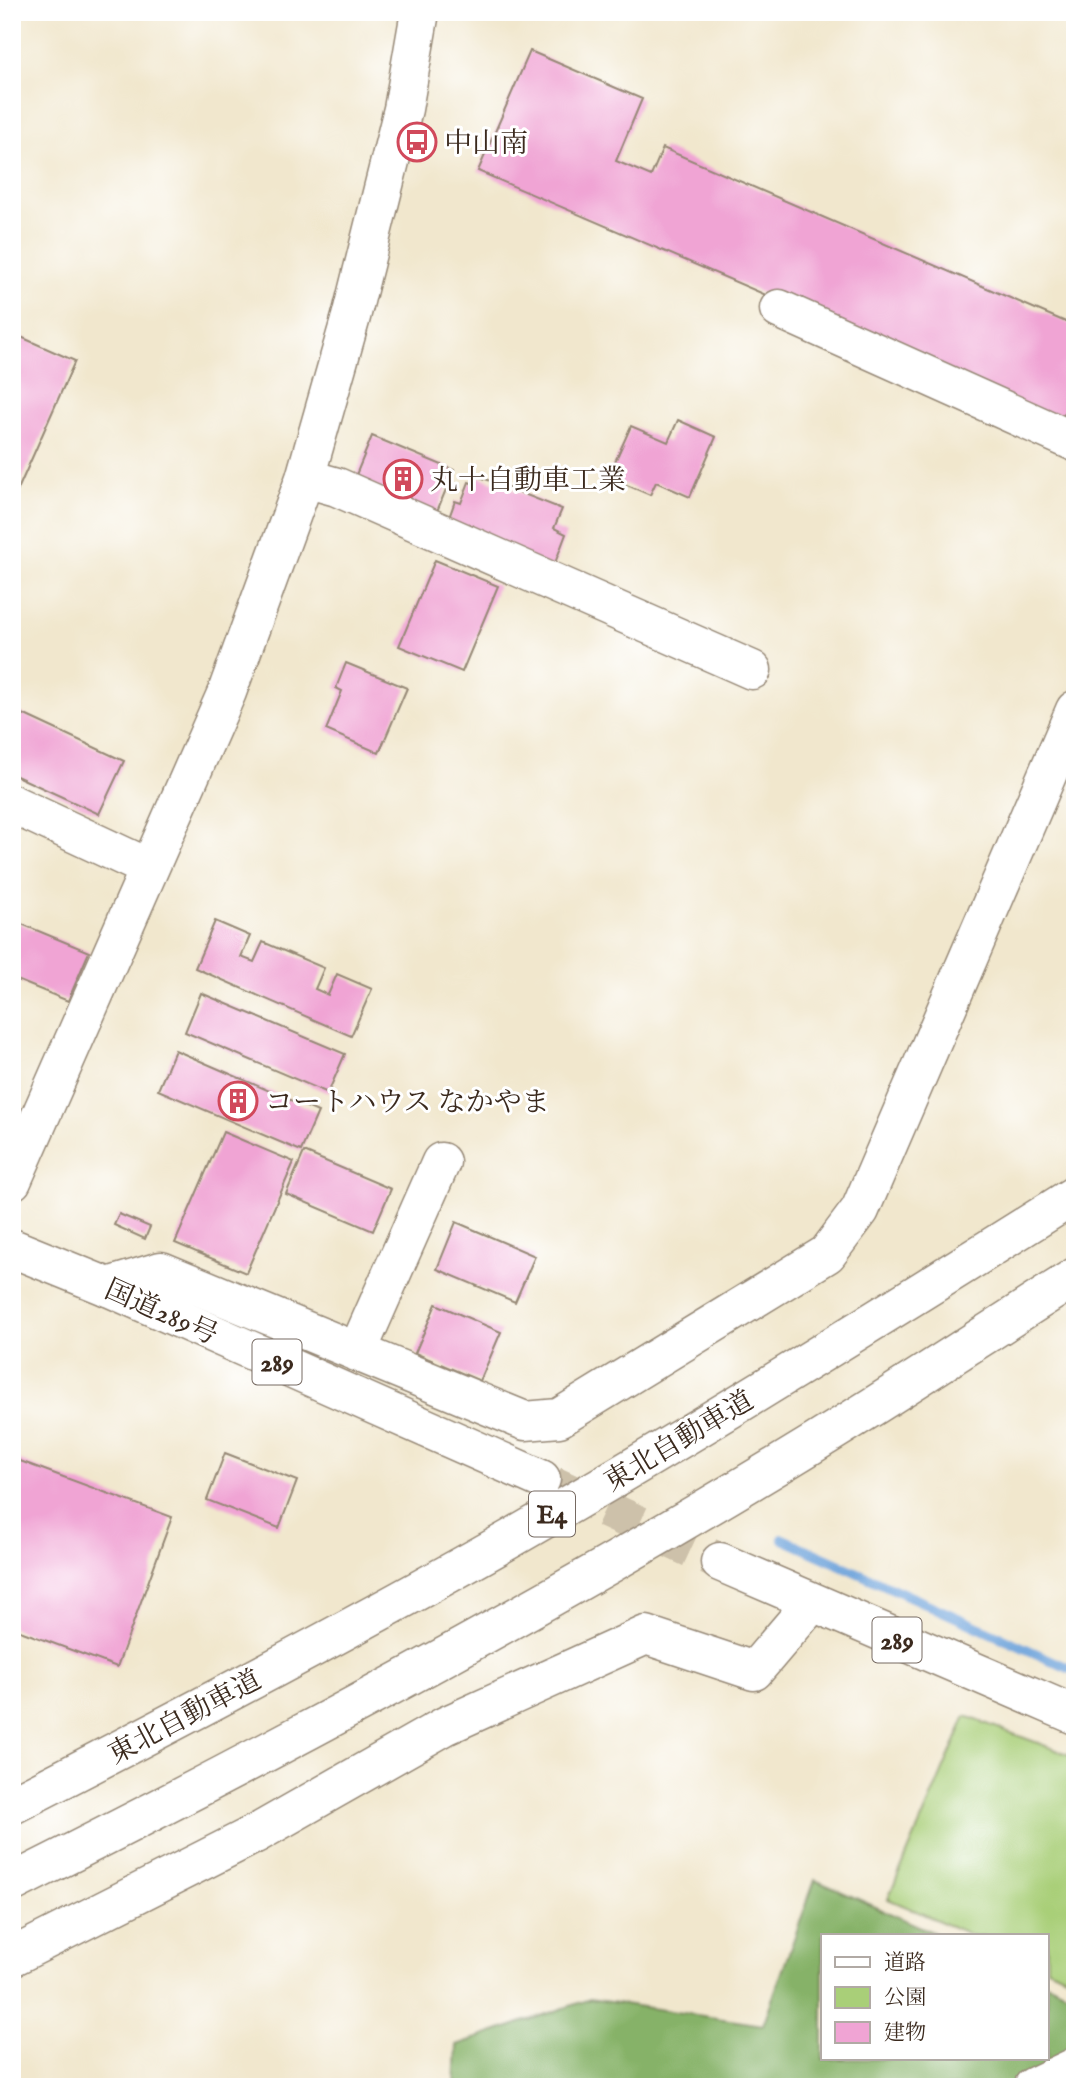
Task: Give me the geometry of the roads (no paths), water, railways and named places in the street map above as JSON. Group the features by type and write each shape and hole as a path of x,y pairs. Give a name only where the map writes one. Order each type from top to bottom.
{"main road":[{"path":"12,1181 227,692 305,478 351,317 400,122 420,12"},
{"path":"779,309 1075,442"},
{"path":"305,478 337,487 752,670"},
{"path":"108,1287 161,1270 525,1421 559,1418 827,1254 860,1210 1075,710"},
{"path":"12,803 149,868"},
{"path":"357,1352 441,1161"},
{"name":"東北自動車道","path":"12,1805 206,1706 511,1538 772,1384 1075,1195"},
{"name":"国道289号","path":"12,1248 108,1287 541,1479"},
{"name":"E4","path":"12,1883 249,1763 548,1599 816,1442 1075,1277"},
{"name":"289","path":"720,1562 811,1604 1075,1715"},
{"path":"12,1957 257,1833 445,1726 646,1635 754,1671 811,1604"},
{"path":"1033,2087 1075,2067"}],"waterway":[{"path":"783,1539 1075,1671"}],"tunnel":[{"path":"553,1485 720,1562"}],"place":[{"name":"中山南","path":"417,142"},
{"name":"丸十自動車工業","path":"403,479"},
{"name":"コートハウス なかやま","path":"238,1101"}]}
